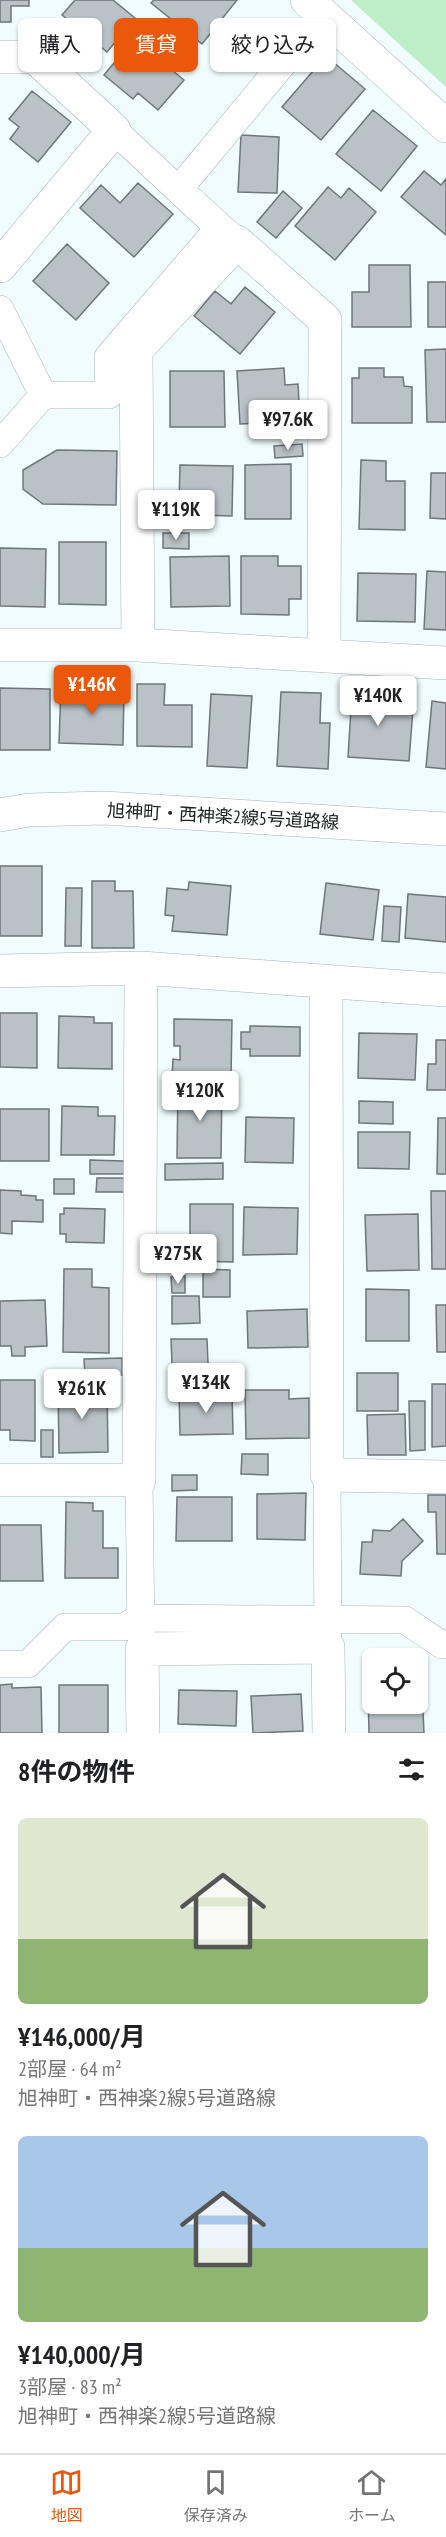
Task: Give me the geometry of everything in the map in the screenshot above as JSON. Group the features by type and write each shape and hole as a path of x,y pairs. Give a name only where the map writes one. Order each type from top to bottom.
{"street":[{"path":"179,189 316,7 446,126"},
{"path":"0,57 35,57 228,235 325,320 324,655"},
{"path":"0,266 114,130"},
{"path":"0,444 43,395 109,395 108,357 228,235"},
{"path":"138,645 136,350 228,235"},
{"path":"0,309 43,395"},
{"path":"0,645 138,645 446,663"},
{"name":"旭神町・西神楽2線5号道路線","path":"0,815 29,810 104,808 446,829"},
{"path":"141,968 139,1480 143,1733"},
{"path":"0,971 141,968 446,990"},
{"path":"326,983 329,1733"},
{"path":"327,1475 446,1477"},
{"path":"0,1480 139,1480"},
{"path":"0,1664 28,1664 65,1627 124,1627 141,1634 328,1634 405,1620 442,1645 446,1644"}],"green space":[{"path":"351,0 446,0 446,87"}],"building":[{"path":"0,0 29,0 29,6 11,6 11,22 0,22"},
{"path":"75,0 113,0 135,18 114,18 114,44 107,52 102,48 102,18 66,18 62,15"},
{"path":"154,0 237,0 223,18 210,18 210,34 202,44 198,41 198,18 170,18 151,3"},
{"path":"114,63 114,72 174,72 184,80 158,110 138,93 133,99 104,75"},
{"path":"336,64 365,89 321,140 282,107 312,72 336,72"},
{"path":"32,91 71,122 38,162 10,139 19,127 9,119"},
{"path":"373,110 417,146 381,191 336,154"},
{"path":"241,135 279,137 277,193 238,192"},
{"path":"424,171 441,185 446,179 446,235 401,197"},
{"path":"138,183 173,214 134,257 80,208 101,185 120,203"},
{"path":"328,187 341,198 349,188 376,212 335,260 295,226"},
{"path":"283,191 302,208 276,238 257,222"},
{"path":"67,244 109,283 76,320 33,281"},
{"path":"369,265 410,265 411,327 352,327 352,292 369,292"},
{"path":"428,282 446,282 446,327 428,327"},
{"path":"245,287 275,312 240,354 194,316 215,291 231,304"},
{"path":"446,349 446,422 427,422 425,350"},
{"path":"284,368 285,385 298,384 300,421 240,424 237,371"},
{"path":"359,368 384,368 384,377 403,377 404,386 412,387 412,423 352,423 352,378 359,378"},
{"path":"170,371 224,371 225,427 170,427"},
{"path":"302,444 303,456 275,458 274,446"},
{"path":"57,450 117,451 116,505 43,504 23,489 23,470"},
{"path":"361,460 386,461 386,481 405,481 405,530 359,529"},
{"path":"291,464 291,519 245,519 245,465"},
{"path":"180,465 233,466 232,516 198,515 199,508 179,507"},
{"path":"431,473 446,473 446,519 430,518"},
{"path":"163,513 190,513 190,528 164,528"},
{"path":"163,533 189,533 189,549 163,548"},
{"path":"59,542 106,542 106,605 59,604"},
{"path":"0,548 46,549 45,607 0,606"},
{"path":"229,556 230,606 171,607 170,557"},
{"path":"241,556 278,556 278,566 301,566 301,599 289,599 289,615 241,614"},
{"path":"427,571 446,572 446,630 424,629"},
{"path":"358,573 416,574 415,622 357,621"},
{"path":"353,677 370,678 369,706 413,709 409,761 348,757"},
{"path":"137,684 165,684 164,705 192,705 192,747 137,746"},
{"path":"61,687 124,690 123,745 59,743"},
{"path":"0,688 50,689 50,750 0,750"},
{"path":"281,692 321,693 320,723 330,723 328,769 277,766"},
{"path":"211,694 252,696 247,768 207,766"},
{"path":"432,701 446,703 446,769 426,767"},
{"path":"0,866 42,866 42,936 0,936"},
{"path":"92,881 115,881 115,891 133,891 134,948 92,948"},
{"path":"189,882 231,886 227,935 172,931 174,916 165,915 167,888 188,890"},
{"path":"326,883 379,890 373,940 320,934"},
{"path":"66,888 82,888 81,946 65,946"},
{"path":"408,894 446,897 446,942 405,938"},
{"path":"384,906 401,907 399,942 382,941"},
{"path":"0,1013 37,1013 37,1068 0,1067"},
{"path":"59,1016 94,1017 94,1023 112,1023 112,1069 58,1068"},
{"path":"174,1019 232,1020 231,1077 172,1077 173,1059 180,1060 180,1046 174,1046"},
{"path":"250,1026 300,1027 300,1056 250,1056 250,1049 241,1049 241,1032 250,1032"},
{"path":"359,1033 417,1034 415,1080 358,1078"},
{"path":"436,1040 446,1040 446,1090 427,1090 428,1064 436,1064"},
{"path":"178,1085 222,1085 221,1158 177,1158"},
{"path":"359,1101 393,1102 393,1124 359,1123"},
{"path":"62,1106 98,1107 98,1116 115,1116 114,1155 61,1155"},
{"path":"0,1109 49,1109 49,1161 0,1161"},
{"path":"246,1117 294,1118 293,1163 245,1162"},
{"path":"438,1118 446,1118 446,1174 437,1174"},
{"path":"358,1132 410,1132 409,1169 358,1168"},
{"path":"90,1160 124,1161 124,1174 90,1174"},
{"path":"223,1163 223,1179 165,1180 165,1164"},
{"path":"97,1178 124,1178 124,1192 96,1192"},
{"path":"54,1179 74,1179 74,1194 54,1194"},
{"path":"0,1190 21,1191 21,1195 36,1196 36,1200 43,1200 43,1222 12,1221 12,1234 0,1233"},
{"path":"431,1191 446,1191 446,1269 432,1269"},
{"path":"190,1204 233,1204 233,1262 190,1261"},
{"path":"244,1207 298,1208 297,1254 243,1255"},
{"path":"64,1208 105,1209 104,1243 66,1242 66,1234 60,1234 60,1214 64,1214"},
{"path":"418,1214 419,1270 367,1271 365,1215"},
{"path":"64,1269 92,1269 92,1287 109,1288 109,1353 63,1352"},
{"path":"203,1269 230,1270 230,1297 203,1297"},
{"path":"185,1276 185,1293 172,1293 171,1277"},
{"path":"366,1289 409,1290 409,1341 366,1341"},
{"path":"172,1296 199,1296 200,1323 172,1324"},
{"path":"45,1300 47,1346 25,1347 25,1356 12,1356 11,1346 0,1346 0,1301"},
{"path":"436,1305 446,1305 446,1352 437,1352"},
{"path":"307,1309 308,1347 248,1348 247,1311"},
{"path":"171,1339 207,1339 209,1387 173,1388"},
{"path":"122,1358 122,1375 85,1376 84,1359"},
{"path":"357,1373 398,1373 398,1411 357,1411"},
{"path":"0,1380 35,1380 35,1441 10,1440 10,1430 0,1430"},
{"path":"432,1384 446,1384 446,1446 432,1447"},
{"path":"58,1385 83,1385 83,1390 107,1390 108,1452 59,1453"},
{"path":"245,1390 289,1390 289,1399 309,1398 309,1438 246,1439"},
{"path":"232,1392 233,1434 180,1435 179,1393"},
{"path":"409,1401 425,1401 425,1450 410,1451"},
{"path":"405,1414 406,1455 368,1455 367,1415"},
{"path":"41,1430 53,1430 53,1457 41,1457"},
{"path":"242,1454 268,1454 268,1475 241,1474"},
{"path":"172,1475 197,1475 197,1490 172,1491"},
{"path":"306,1493 305,1540 257,1539 257,1494"},
{"path":"428,1495 446,1495 446,1554 437,1554 436,1512 428,1512"},
{"path":"177,1497 232,1497 232,1541 176,1541"},
{"path":"66,1502 93,1503 93,1511 103,1511 103,1548 118,1548 118,1578 65,1578"},
{"path":"403,1519 423,1541 402,1561 401,1576 360,1574 362,1542 372,1542 373,1530 390,1531"},
{"path":"0,1525 41,1525 43,1581 0,1581"},
{"path":"12,1684 12,1688 41,1687 42,1733 0,1733 0,1685"},
{"path":"59,1685 108,1685 108,1733 59,1733"},
{"path":"179,1690 237,1691 236,1726 178,1724"},
{"path":"301,1694 303,1731 253,1733 251,1696"},
{"path":"369,1714 423,1714 424,1733 369,1733"}]}
